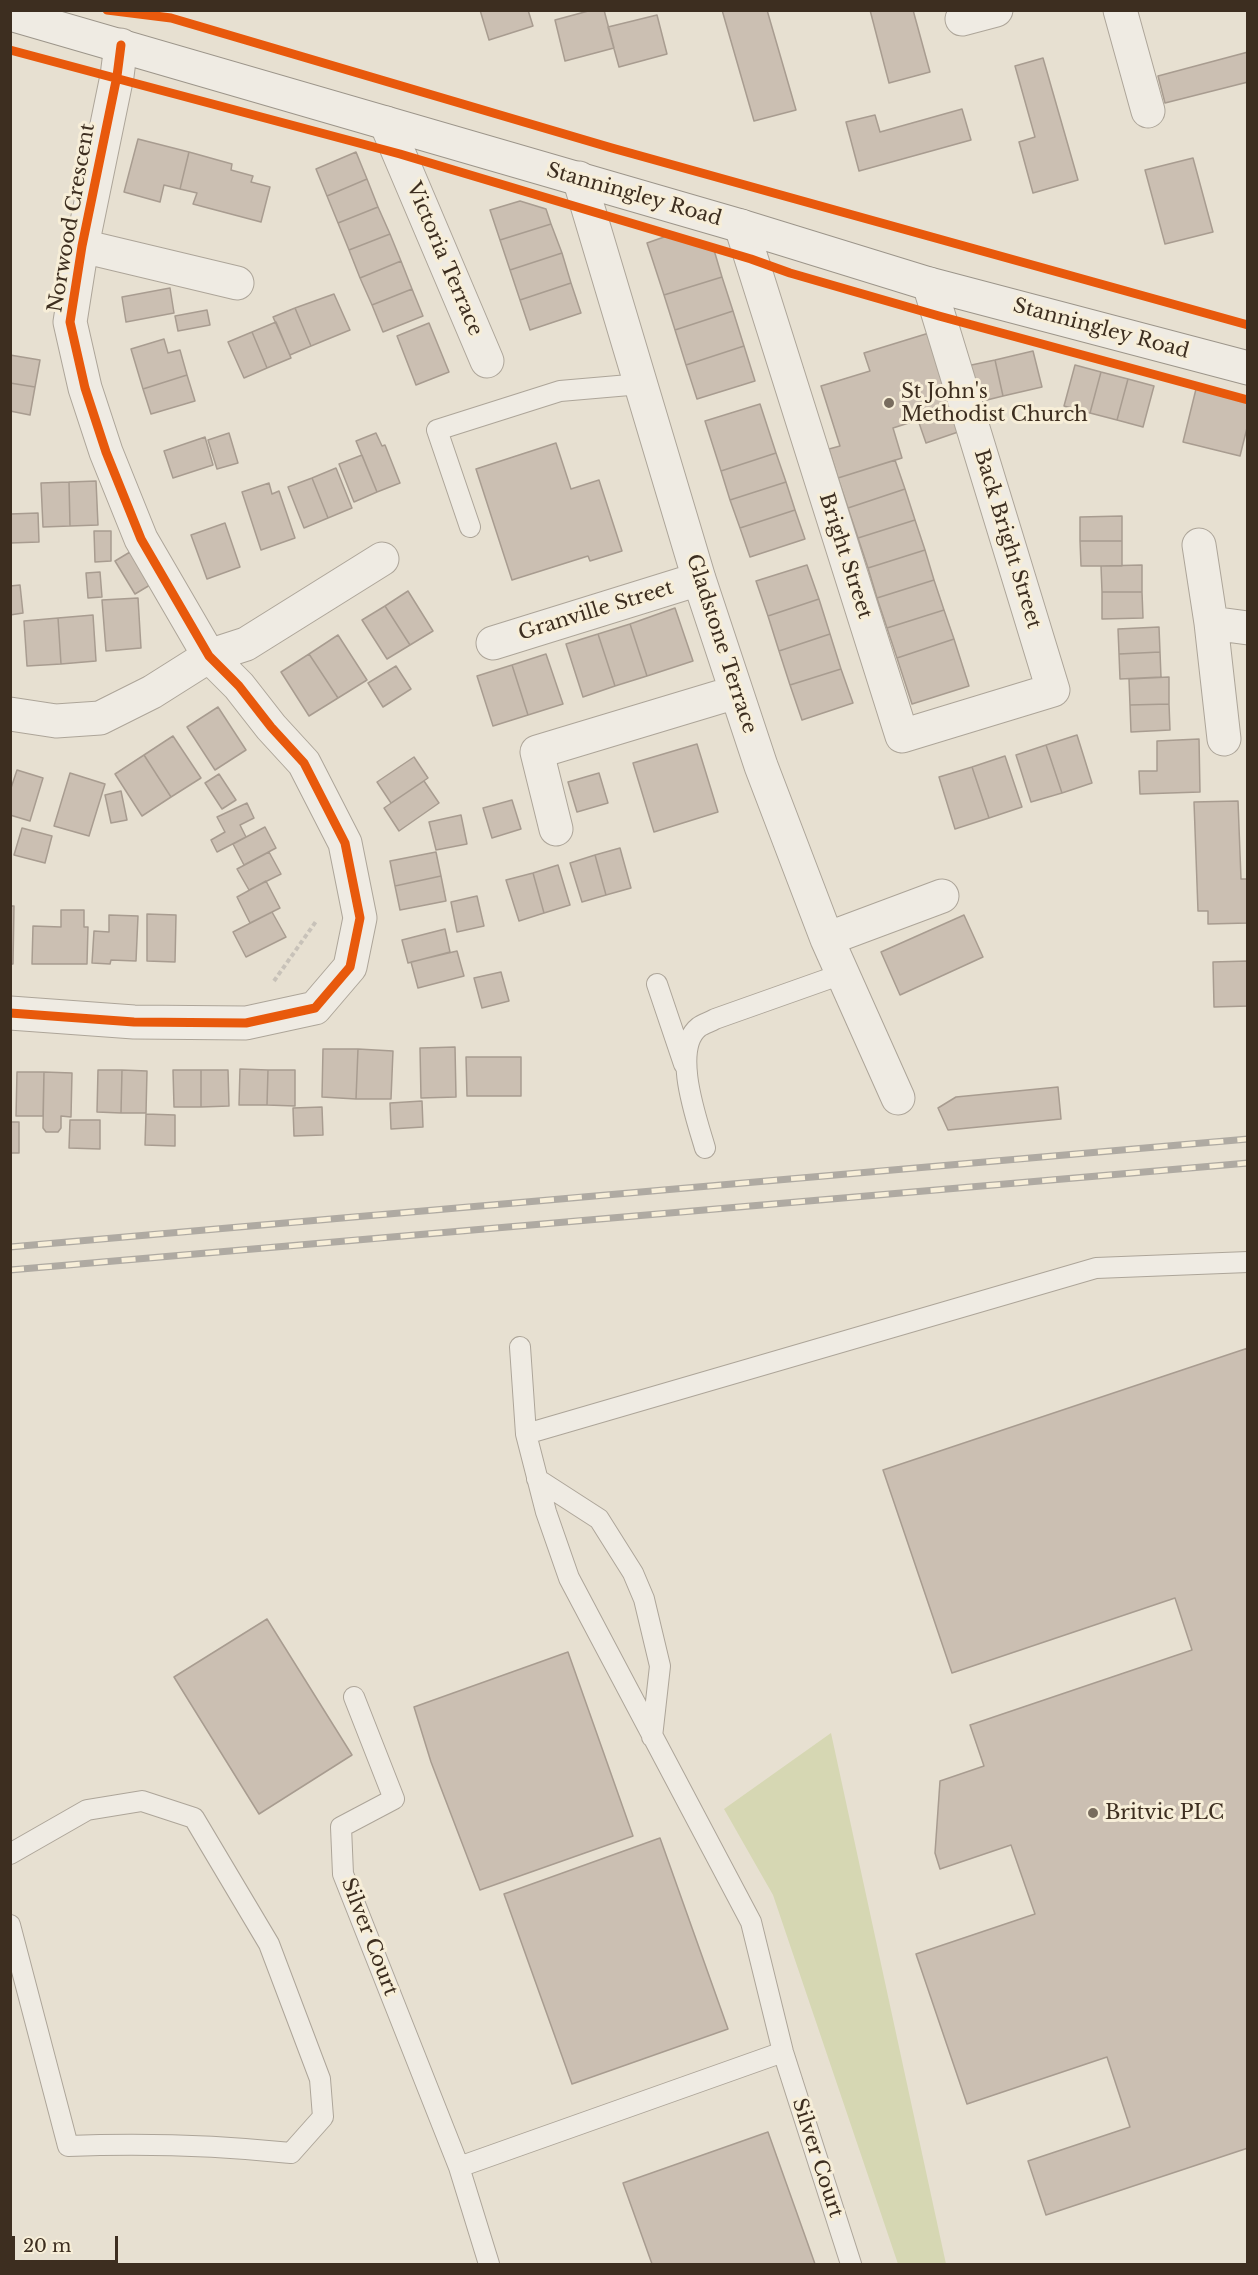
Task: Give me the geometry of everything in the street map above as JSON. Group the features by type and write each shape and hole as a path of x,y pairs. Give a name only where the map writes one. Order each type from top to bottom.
{"street":[{"path":"962,19 996,10"},
{"path":"1120,10 1148,111"},
{"name":"Stanningley Road","path":"16,16 579,178 929,284 1248,368"},
{"name":"Norwood Crescent","path":"10,1013 134,1022 246,1023 315,1008 350,967 360,918 345,843 304,763 271,727 239,686 209,656 141,539 106,452 85,388 70,322 82,246 121,45"},
{"name":"Victoria Terrace","path":"386,123 487,361"},
{"name":"Gladstone Terrace","path":"579,178 699,579 761,766 827,939 898,1098"},
{"name":"Bright Street","path":"741,226 902,736 1053,690"},
{"name":"Norwood Crescent","path":"82,246 237,283"},
{"name":"Back Bright Street","path":"929,284 1053,690"},
{"path":"1199,545 1211,623 1224,739"},
{"path":"10,714 56,721 100,718 152,692 209,656 246,644 382,559"},
{"name":"Granville Street","path":"493,643 699,579"},
{"path":"1211,623 1248,628"},
{"path":"556,829 537,752 736,693"},
{"path":"827,939 942,896"}],"lane":[{"path":"470,527 437,430 560,391 640,384"},
{"path":"685,1066 688,1045 697,1028 715,1019 842,974"},
{"path":"657,984 685,1066 705,1148"},
{"path":"526,1434 1095,1268 1248,1262"},
{"name":"Silver Court","path":"520,1347 526,1434 537,1479 569,1578 751,1922 783,2052 851,2265"},
{"path":"537,1479 598,1519 633,1573 644,1599 660,1666 652,1737"},
{"name":"Silver Court","path":"354,1697 394,1799 341,1827 343,1874 459,2167 489,2265"},
{"path":"10,1854 87,1810 142,1801 194,1818 269,1944 320,2079 323,2117 291,2153 243,2148 136,2143 68,2146 10,1925"},
{"path":"459,2167 783,2052"}],"path":[{"path":"267,986 275,980 317,920"}],"green space":[{"path":"831,1733 946,2264 898,2264 773,1895 724,1809"}],"building":[{"path":"480,10 528,10 533,26 489,40"},
{"path":"592,10 604,10 614,48 565,61 555,20"},
{"path":"722,10 767,10 796,110 754,121"},
{"path":"870,10 913,10 930,72 889,83"},
{"path":"657,15 667,54 619,67 608,27"},
{"path":"1248,52 1248,82 1165,103 1158,76"},
{"path":"1043,58 1078,180 1033,193 1019,142 1035,137 1015,66"},
{"path":"962,109 971,140 859,171 846,122 875,115 880,132"},
{"path":"138,139 189,152 180,189 164,185 160,202 124,192"},
{"path":"189,152 232,164 231,170 253,176 251,182 270,187 261,222 193,204 197,193 180,189"},
{"path":"356,152 367,179 327,196 316,169"},
{"path":"1193,158 1213,232 1165,244 1145,170"},
{"path":"367,179 378,207 338,223 327,196"},
{"path":"520,201 546,209 551,224 500,240 490,210"},
{"path":"378,207 390,234 349,250 338,223"},
{"path":"551,224 562,253 510,270 500,240"},
{"path":"390,234 401,261 360,278 349,250"},
{"path":"667,236 714,250 722,277 664,295 647,243"},
{"path":"562,253 571,283 520,300 510,270"},
{"path":"401,261 412,289 372,305 360,278"},
{"path":"722,277 733,311 675,330 664,295"},
{"path":"571,283 581,313 530,330 520,300"},
{"path":"170,288 174,313 126,322 122,297"},
{"path":"412,289 423,316 383,332 372,305"},
{"path":"334,294 350,330 311,346 295,308"},
{"path":"295,308 311,346 290,355 273,317"},
{"path":"207,310 210,325 178,331 175,316"},
{"path":"733,311 744,346 686,365 675,330"},
{"path":"276,322 291,358 267,368 252,332"},
{"path":"429,323 449,372 416,385 397,336"},
{"path":"252,332 267,368 244,378 228,342"},
{"name":"St John's Methodist Church","path":"929,333 961,431 926,443 918,420 893,428 902,458 838,478 829,449 840,446 821,386 870,371 864,353"},
{"path":"164,339 168,353 180,350 187,375 143,389 131,349"},
{"path":"744,346 755,381 697,399 686,365"},
{"path":"1033,351 1042,387 1003,396 995,360"},
{"path":"10,355 40,360 35,387 10,383"},
{"path":"995,360 1003,396 971,404 962,367"},
{"path":"1075,365 1101,372 1090,413 1064,406"},
{"path":"1101,372 1128,379 1117,420 1090,413"},
{"path":"187,375 195,401 151,414 143,389"},
{"path":"1128,379 1154,386 1143,427 1117,420"},
{"path":"10,383 35,387 30,415 10,411"},
{"path":"1196,389 1248,402 1248,424 1240,456 1183,442"},
{"path":"760,404 776,453 721,471 705,421"},
{"path":"229,433 238,463 217,469 208,440"},
{"path":"376,433 382,446 385,445 400,483 377,492 356,441"},
{"path":"205,437 213,465 173,478 164,451"},
{"path":"556,443 571,489 599,480 622,551 590,561 588,556 512,580 476,469"},
{"path":"776,453 786,482 730,500 721,471"},
{"path":"362,455 377,492 354,502 339,464"},
{"path":"895,460 905,489 848,508 838,478"},
{"path":"336,468 352,508 328,518 312,478"},
{"path":"312,478 328,518 304,528 288,487"},
{"path":"96,481 98,525 70,526 69,482"},
{"path":"69,482 70,526 43,527 41,483"},
{"path":"786,482 795,510 740,528 730,500"},
{"path":"269,483 272,494 279,491 295,538 261,550 242,492"},
{"path":"905,489 915,520 858,538 848,508"},
{"path":"795,510 805,539 750,557 740,528"},
{"path":"38,513 39,542 10,543 10,514"},
{"path":"1122,516 1122,541 1080,541 1080,517"},
{"path":"915,520 925,550 868,568 858,538"},
{"path":"225,523 240,567 207,579 191,535"},
{"path":"94,531 111,531 111,561 95,562"},
{"path":"1080,541 1122,541 1122,566 1081,566"},
{"path":"925,550 934,580 877,598 868,568"},
{"path":"130,552 150,585 135,594 115,561"},
{"path":"807,565 819,599 768,616 756,581"},
{"path":"1142,565 1142,592 1102,592 1101,566"},
{"path":"100,572 102,597 88,598 86,573"},
{"path":"934,580 944,610 887,628 877,598"},
{"path":"20,585 23,613 10,615 10,586"},
{"path":"408,591 433,631 410,645 385,606"},
{"path":"1102,592 1142,592 1143,618 1102,619"},
{"path":"138,598 141,648 106,651 102,600"},
{"path":"819,599 830,634 779,651 768,616"},
{"path":"385,606 410,645 387,659 362,620"},
{"path":"675,608 693,661 647,676 630,624"},
{"path":"944,610 954,639 897,658 887,628"},
{"path":"93,615 96,661 61,664 58,618"},
{"path":"58,618 61,664 27,666 24,621"},
{"path":"630,624 647,676 615,686 598,634"},
{"path":"1159,627 1160,652 1119,654 1118,629"},
{"path":"598,634 615,686 583,697 566,644"},
{"path":"830,634 841,669 790,685 779,651"},
{"path":"338,635 367,680 338,698 309,654"},
{"path":"954,639 969,686 912,704 897,658"},
{"path":"1160,652 1161,677 1120,679 1119,654"},
{"path":"309,654 338,698 309,716 281,672"},
{"path":"546,654 563,704 528,715 512,665"},
{"path":"512,665 528,715 493,726 477,676"},
{"path":"396,666 411,689 383,707 368,683"},
{"path":"841,669 853,703 802,720 790,685"},
{"path":"1169,677 1169,704 1130,705 1129,679"},
{"path":"1169,704 1170,730 1131,732 1130,705"},
{"path":"218,707 246,750 215,770 187,727"},
{"path":"1077,735 1092,783 1062,793 1046,745"},
{"path":"173,736 201,778 171,797 144,755"},
{"path":"1199,739 1200,792 1140,794 1139,771 1157,771 1157,741"},
{"path":"697,744 718,812 654,832 633,763"},
{"path":"1046,745 1062,793 1031,802 1016,755"},
{"path":"144,755 171,797 142,816 115,774"},
{"path":"1005,756 1022,807 989,818 972,767"},
{"path":"414,757 428,778 391,803 377,782"},
{"path":"972,767 989,818 955,829 939,777"},
{"path":"17,770 43,778 30,821 10,815 10,791"},
{"path":"70,773 105,784 89,836 54,826"},
{"path":"599,773 608,803 577,812 568,782"},
{"path":"219,774 236,800 222,809 205,783"},
{"path":"424,781 439,803 399,831 384,808"},
{"path":"121,791 127,820 111,823 105,795"},
{"path":"512,800 521,829 492,838 483,808"},
{"path":"1238,801 1241,879 1248,879 1248,923 1208,924 1208,911 1198,911 1194,802"},
{"path":"247,803 254,818 240,825 246,837 217,852 211,840 225,832 217,817"},
{"path":"461,815 467,844 436,850 429,822"},
{"path":"265,827 276,848 244,865 233,844"},
{"path":"22,828 52,836 45,863 14,855"},
{"path":"620,848 631,888 606,895 595,855"},
{"path":"269,852 281,874 249,890 237,869"},
{"path":"436,852 441,876 395,886 390,861"},
{"path":"595,855 606,895 582,902 570,863"},
{"path":"558,865 570,905 544,913 533,873"},
{"path":"533,873 544,913 519,921 506,880"},
{"path":"441,876 446,901 400,910 395,886"},
{"path":"266,881 280,908 250,923 237,897"},
{"path":"477,896 484,926 457,932 451,902"},
{"path":"10,906 14,906 13,964 10,964"},
{"path":"61,910 84,910 84,927 88,927 87,964 32,964 33,926 61,927"},
{"path":"272,912 286,937 246,957 233,932"},
{"path":"147,914 176,915 175,962 147,961"},
{"path":"109,915 138,916 136,961 111,960 110,964 92,963 94,931 109,932"},
{"path":"964,915 983,957 900,995 881,952"},
{"path":"445,929 450,952 408,963 402,940"},
{"path":"457,951 464,976 418,988 411,962"},
{"path":"1248,961 1248,1006 1214,1007 1213,962"},
{"path":"501,972 509,1001 482,1008 474,978"},
{"path":"455,1047 456,1097 421,1098 420,1048"},
{"path":"323,1049 358,1049 356,1099 322,1097"},
{"path":"358,1049 393,1051 391,1099 356,1099"},
{"path":"466,1057 521,1057 521,1096 467,1096"},
{"path":"240,1069 268,1070 267,1105 239,1105"},
{"path":"98,1070 122,1070 121,1113 97,1112"},
{"path":"122,1070 147,1071 146,1113 121,1113"},
{"path":"173,1070 201,1070 201,1107 174,1107"},
{"path":"201,1070 228,1070 229,1106 201,1107"},
{"path":"268,1070 295,1070 295,1106 267,1105"},
{"path":"17,1072 44,1072 43,1116 16,1116"},
{"path":"44,1072 72,1073 71,1117 61,1116 61,1128 58,1132 46,1132 43,1128"},
{"path":"1058,1087 1061,1119 948,1130 938,1108 956,1097"},
{"path":"422,1101 423,1127 391,1129 390,1103"},
{"path":"322,1107 323,1135 294,1136 293,1108"},
{"path":"146,1114 175,1115 175,1146 145,1145"},
{"path":"70,1120 100,1120 100,1149 69,1148"},
{"path":"10,1122 19,1122 19,1153 10,1153"},
{"name":"Britvic PLC","path":"1248,1348 1248,2148 1046,2215 1028,2161 1130,2127 1107,2057 967,2104 916,1954 1035,1914 1011,1845 940,1869 935,1853 940,1781 984,1766 970,1725 1192,1650 1175,1598 952,1673 883,1470"},
{"path":"267,1619 352,1755 259,1814 174,1677"},
{"path":"568,1652 633,1836 480,1890 431,1762 414,1707"},
{"path":"660,1838 728,2029 572,2084 504,1894"},
{"path":"768,2132 815,2264 652,2264 623,2183"}],"railway":[{"path":"10,1247 1248,1139"},
{"path":"10,1270 1248,1163"}],"cycle path":[{"path":"107,10 171,18 612,148 1248,325"},
{"path":"10,1013 134,1022 246,1023 315,1008 350,967 360,918 345,843 304,763 271,727 239,686 209,656 141,539 106,452 85,388 70,322 82,246 117,76 121,45"},
{"path":"10,50 400,154 751,259 790,273 1248,400"}],"place":[{"name":"St John's Methodist Church","path":"889,403"},
{"name":"Britvic PLC","path":"1093,1813"}]}
